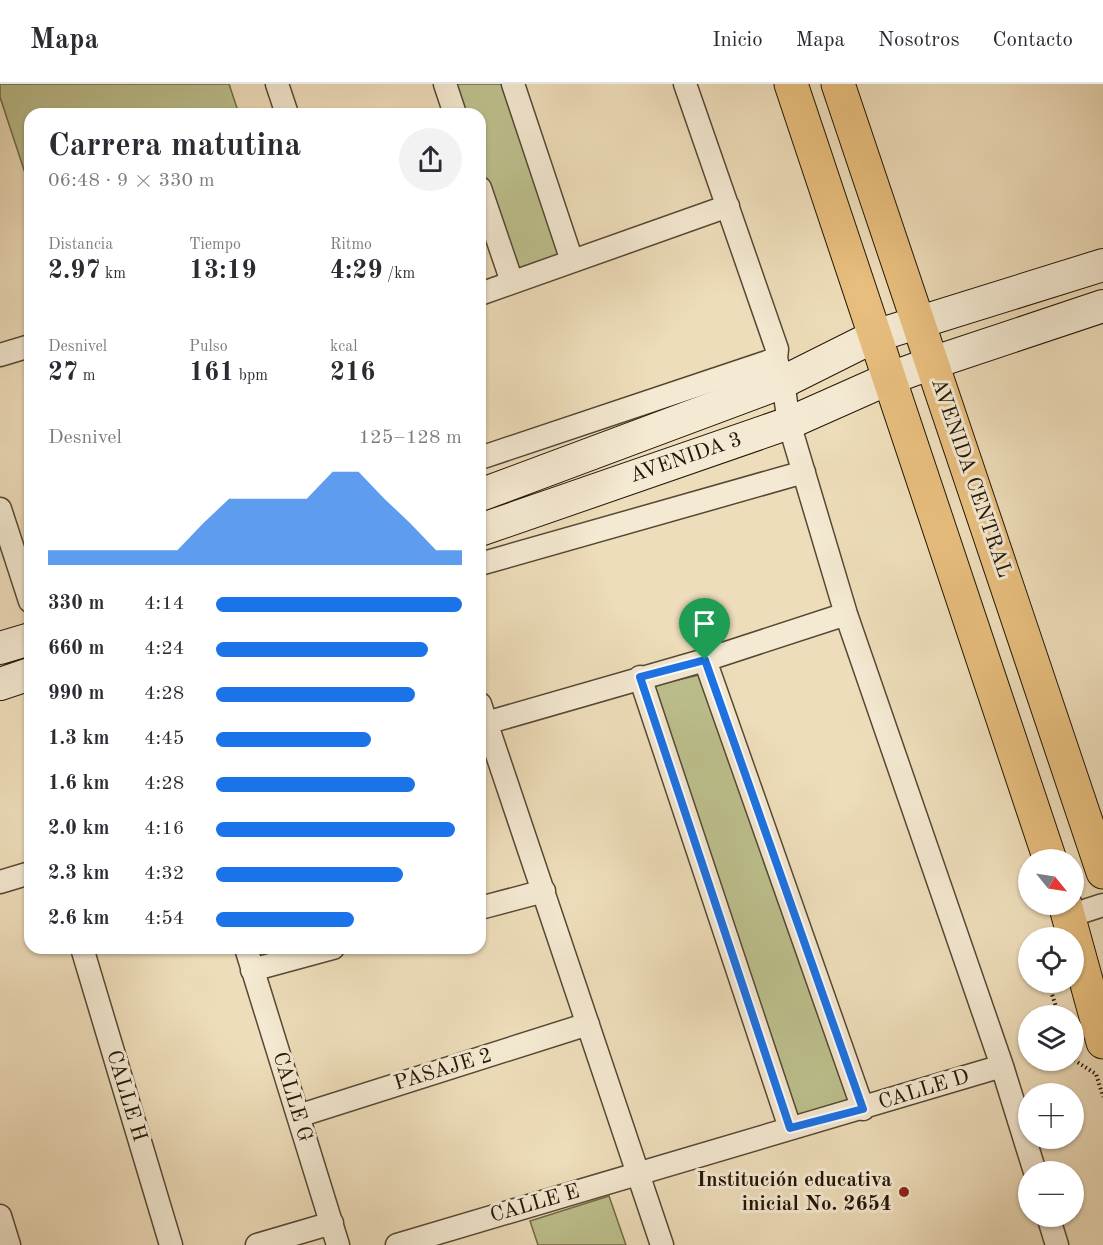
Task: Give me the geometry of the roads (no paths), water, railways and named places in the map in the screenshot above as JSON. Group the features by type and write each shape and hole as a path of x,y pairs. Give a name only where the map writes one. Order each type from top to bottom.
{"main road":[{"path":"791,84 1046,849"},
{"name":"AVENIDA CENTRAL","path":"838,84 1103,872"},
{"name":"AVENIDA 3","path":"486,492 779,370 875,336 1103,265"},
{"name":"AVENIDA 3","path":"486,528 789,423 888,379 932,363 1103,306"},
{"path":"0,648 24,641"},
{"path":"0,684 24,676"},
{"path":"1068,915 1103,1042"}],"street":[{"path":"277,84 284,108"},
{"path":"445,84 453,108"},
{"path":"513,84 572,261"},
{"path":"685,84 777,348 789,423 846,614 1002,1066 1032,1161"},
{"path":"486,206 512,282"},
{"path":"486,292 728,206"},
{"path":"0,355 24,348"},
{"path":"486,456 779,370"},
{"path":"486,562 804,472"},
{"path":"0,509 24,583"},
{"path":"486,727 846,614"},
{"path":"705,660 863,1109"},
{"path":"640,677 790,1128"},
{"path":"486,730 544,891 662,1245"},
{"path":"0,882 24,875"},
{"path":"486,906 544,891"},
{"path":"1084,908 1103,905"},
{"name":"CALLE H","path":"84,954 171,1245"},
{"name":"CALLE G","path":"248,954 338,1245"},
{"path":"252,970 311,954"},
{"name":"PASAJE 2","path":"298,1116 588,1024"},
{"name":"CALLE D","path":"638,1174 1002,1066"},
{"name":"CALLE E","path":"397,1245 638,1174"},
{"path":"0,1216 9,1245"},
{"path":"257,1245 332,1223"},
{"path":"1051,1227 1057,1245"}],"place":[{"name":"Institución educativa inicial No. 2654","path":"904,1192"}]}
